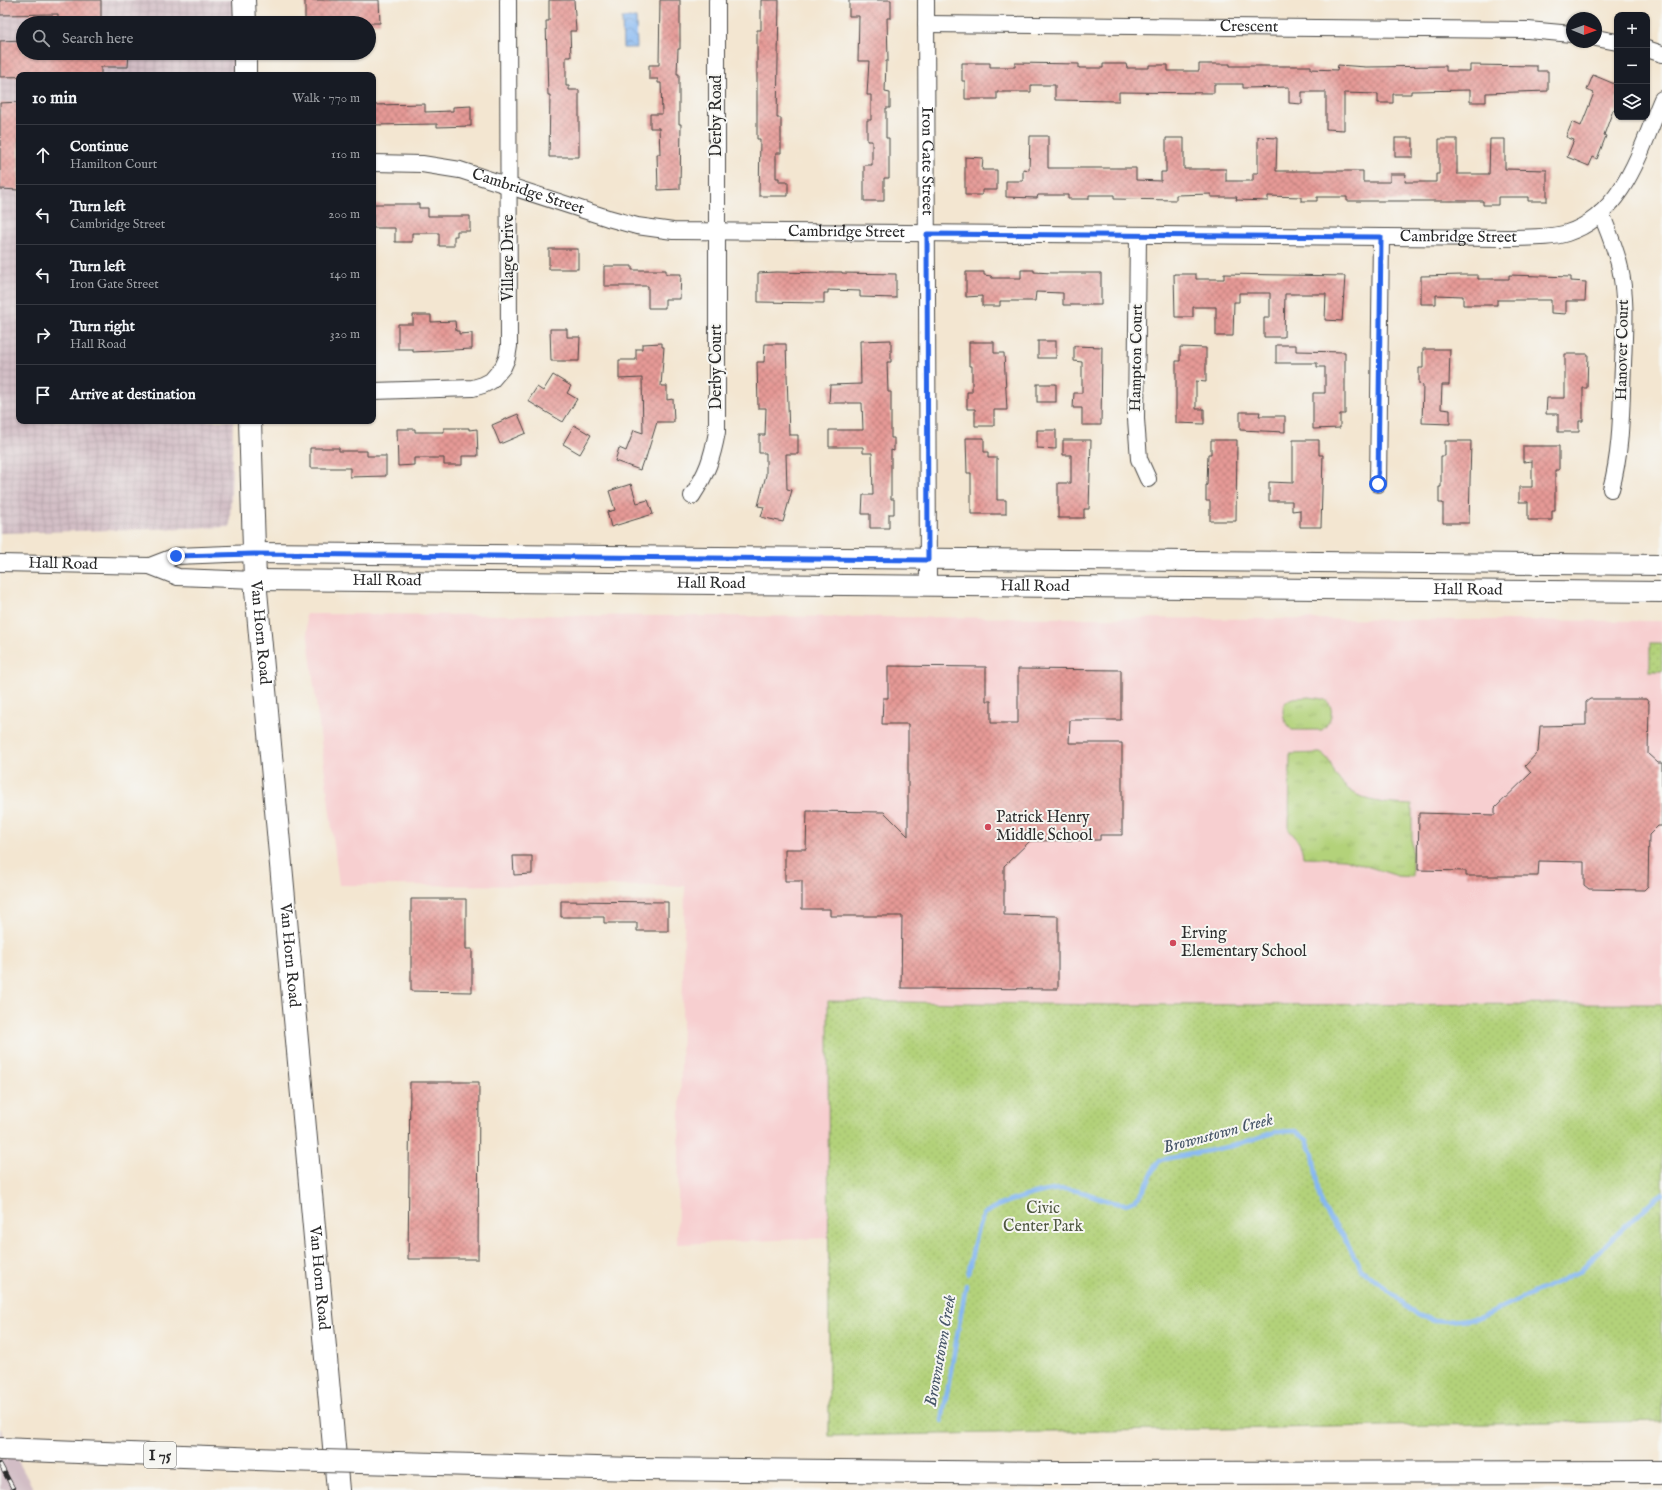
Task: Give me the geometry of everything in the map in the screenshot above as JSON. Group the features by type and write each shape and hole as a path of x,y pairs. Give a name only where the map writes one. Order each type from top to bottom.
{"main road":[{"path":"244,0 244,16"},
{"path":"245,60 246,72"},
{"name":"Van Horn Road","path":"250,424 255,580 338,1490"},
{"name":"I 75","path":"0,1450 36,1450 284,1460 636,1469 1057,1473 1662,1472"}],"street":[{"name":"Village Drive","path":"376,391 473,388 491,381 503,367 507,358 509,346 508,0"},
{"name":"Derby Road","path":"717,0 718,232"},
{"name":"Iron Gate Street","path":"926,0 928,586"},
{"name":"Crescent","path":"926,24 1528,30 1566,33"},
{"path":"1602,39 1614,41"},
{"path":"1650,50 1662,54"},
{"name":"Cambridge Street","path":"376,163 422,164 460,170 637,226 673,231 927,234 1549,237 1579,228 1601,214 1617,197 1626,182 1662,99"},
{"name":"Hanover Court","path":"1601,214 1621,269 1624,300 1620,440 1618,464 1611,490"},
{"name":"Derby Court","path":"692,496 703,479 712,459 717,432 718,232"},
{"name":"Hampton Court","path":"1138,235 1136,419 1139,459 1148,479"},
{"path":"1378,484 1381,237"},
{"name":"Hall Road","path":"150,566 176,556 254,554 1662,566"},
{"path":"796,585 797,558"},
{"path":"1273,562 1273,588"},
{"name":"Hall Road","path":"0,563 150,566 178,577 255,580 1662,592"}],"shaded area":[{"path":"0,0 234,0 234,16 16,16 16,60 234,60 234,72 16,72 16,424 233,424 230,527 0,533"},
{"name":"Erving Elementary School","path":"305,614 1662,621 1662,1004 1114,1005 828,1001 829,1238 677,1244 685,886 339,885"},
{"path":"0,1428 34,1490 0,1490"}],"green space":[{"path":"1650,643 1662,643 1662,671 1650,671"},
{"path":"1309,697 1323,699 1328,703 1331,715 1328,723 1322,730 1292,730 1284,718 1283,708 1285,704 1288,700 1293,698"},
{"path":"1320,753 1329,760 1337,777 1352,792 1370,800 1391,804 1412,805 1412,877 1398,876 1344,859 1303,857 1299,842 1289,830 1290,754"},
{"name":"Civic Center Park","path":"828,1001 1114,1005 1662,1004 1662,1421 829,1436"}],"water":[{"path":"622,18 636,18 637,48 623,48"}],"building":[{"path":"0,0 101,0 101,16 58,16 58,14 0,15"},
{"path":"305,0 379,0 380,23 376,23 376,16 305,16"},
{"path":"549,0 574,0 576,31 570,31 571,57 566,57 566,86 569,86 569,90 579,90 579,157 549,157 550,95 548,95 546,21 549,21"},
{"path":"660,0 680,0 680,49 678,49 677,74 679,74 679,124 681,124 680,189 658,190 657,154 660,154 659,128 650,128 650,114 662,114 661,83 658,83 658,79 649,79 649,65 659,65"},
{"path":"761,0 779,0 777,118 781,118 781,153 776,153 776,178 779,178 779,182 788,182 788,196 759,196 760,139 757,139 757,30 761,30"},
{"path":"849,0 891,0 891,18 887,18 888,61 886,61 885,92 890,93 890,108 886,108 886,138 889,138 889,178 884,178 884,201 864,201 864,165 872,165 872,141 867,141 867,120 871,120 871,95 867,95 869,61 858,61 859,16 849,16"},
{"path":"16,40 16,60 128,60 128,67 101,67 101,72 16,72 16,77 0,77 0,41"},
{"path":"962,63 990,63 990,67 1015,67 1015,63 1079,64 1079,68 1103,68 1103,64 1126,64 1127,68 1149,68 1149,65 1168,65 1168,71 1199,71 1199,64 1230,64 1230,66 1311,66 1311,69 1337,70 1338,65 1366,67 1446,66 1446,71 1470,71 1470,65 1537,66 1537,71 1548,71 1548,91 1486,93 1486,102 1470,102 1470,90 1411,91 1411,94 1393,94 1393,103 1378,103 1378,94 1344,93 1344,130 1326,129 1326,92 1302,92 1302,104 1289,103 1289,87 1243,88 1243,84 1214,84 1214,93 1119,92 1119,101 1055,100 1055,85 1031,85 1031,92 997,92 997,99 965,99 965,81 962,81"},
{"path":"1593,75 1614,84 1614,110 1604,135 1606,136 1597,159 1593,157 1589,166 1567,157 1574,140 1566,137 1572,122 1581,126 1594,93 1587,90"},
{"path":"16,102 16,190 0,189 0,103"},
{"path":"425,104 425,112 453,111 453,107 471,106 471,126 437,127 437,124 376,125 376,105"},
{"path":"1030,136 1048,136 1048,168 1136,168 1136,180 1161,181 1161,172 1166,172 1166,138 1184,138 1184,169 1226,169 1226,181 1253,181 1253,173 1258,173 1258,137 1277,138 1276,171 1363,171 1363,182 1390,182 1390,174 1406,174 1405,182 1436,182 1436,174 1439,174 1439,139 1457,139 1457,174 1489,174 1490,139 1505,139 1505,169 1547,170 1547,201 1528,201 1528,197 1498,197 1498,205 1483,205 1483,201 1347,201 1347,197 1317,197 1317,201 1301,201 1301,197 1268,196 1268,201 1236,200 1237,197 1211,197 1211,194 1176,195 1176,200 1114,199 1114,195 1089,195 1089,199 1068,199 1068,195 1038,195 1037,198 1006,197 1006,181 1023,181 1023,169 1029,170"},
{"path":"1395,138 1413,138 1413,157 1395,157"},
{"path":"965,157 983,158 982,170 997,170 997,190 982,190 982,195 965,195"},
{"path":"376,204 419,204 419,208 428,208 428,216 470,216 470,231 457,231 457,236 454,236 454,246 439,246 439,233 412,233 412,242 395,242 395,228 376,228"},
{"path":"549,249 578,249 578,269 549,269"},
{"path":"604,266 632,266 632,270 666,270 666,274 681,274 680,299 665,299 665,308 648,308 648,286 604,286"},
{"path":"1021,270 1034,270 1034,272 1052,273 1101,273 1101,305 1063,305 1063,293 1036,292 1035,301 1000,301 1000,306 982,306 982,296 966,297 966,272 984,272 984,275 991,276 992,278 1021,278"},
{"path":"758,273 896,274 896,298 860,297 860,291 828,290 828,293 824,293 824,303 758,302"},
{"path":"1174,274 1196,274 1196,279 1224,279 1224,274 1345,276 1342,321 1325,320 1326,294 1285,294 1284,337 1264,337 1264,318 1270,318 1270,293 1239,293 1239,302 1234,302 1233,336 1216,336 1216,307 1193,307 1193,317 1175,317"},
{"path":"1478,275 1478,279 1509,279 1509,275 1571,277 1571,281 1586,282 1585,301 1566,301 1566,314 1551,313 1551,300 1497,300 1497,305 1463,305 1463,296 1436,295 1436,304 1421,304 1421,276"},
{"path":"413,315 431,315 431,322 455,321 456,331 459,331 459,334 472,333 472,349 413,352 413,349 398,349 398,324 413,324"},
{"path":"550,329 567,329 567,337 580,337 579,361 551,361"},
{"path":"891,340 891,362 887,362 888,392 891,392 891,438 894,438 894,451 891,450 891,499 894,499 894,514 889,514 889,528 870,528 870,514 862,514 863,495 873,495 872,453 863,453 863,447 829,447 829,430 863,430 862,403 829,403 830,385 861,384 860,341"},
{"path":"1038,341 1056,341 1056,358 1038,358"},
{"path":"969,342 994,342 994,353 1004,353 1007,410 994,410 994,426 975,426 975,409 967,409 967,392 972,392 972,366 969,366"},
{"path":"662,343 662,347 664,347 661,386 667,386 667,400 673,399 674,422 657,422 645,461 643,461 640,470 615,461 619,448 626,451 634,430 643,433 642,378 619,379 619,360 636,360 636,349 642,349 642,344"},
{"path":"765,344 786,344 789,435 798,435 798,454 786,454 787,489 792,490 783,522 761,517 764,507 758,506 766,475 766,453 759,453 759,435 765,435 766,408 758,408 757,362 764,362"},
{"path":"1276,345 1296,345 1296,351 1345,352 1345,414 1340,414 1340,428 1313,429 1313,393 1325,393 1325,367 1317,367 1317,363 1276,363"},
{"path":"1074,346 1102,347 1101,425 1082,425 1082,408 1073,408 1074,393 1082,393 1082,362 1074,361"},
{"path":"1180,347 1206,348 1206,382 1196,381 1196,409 1204,409 1204,424 1176,423 1176,361 1180,361"},
{"path":"1423,349 1450,349 1449,385 1442,385 1441,409 1450,410 1450,424 1422,423 1423,385 1419,384 1419,368 1423,368"},
{"path":"1565,354 1588,354 1587,388 1583,388 1583,421 1579,421 1579,432 1558,432 1558,414 1546,414 1547,398 1565,398"},
{"path":"553,375 571,386 567,393 577,399 563,422 528,401 537,387 543,391"},
{"path":"1037,384 1056,384 1056,402 1037,402"},
{"path":"1240,412 1260,412 1259,416 1285,416 1285,432 1240,430"},
{"path":"518,414 526,433 500,444 492,425"},
{"path":"574,425 591,435 580,454 563,444"},
{"path":"444,428 469,428 469,430 477,429 478,456 462,456 462,465 444,465 444,458 414,458 414,465 398,466 397,429 415,429 415,432 444,432"},
{"path":"1037,430 1056,430 1056,449 1037,448"},
{"path":"966,438 984,438 984,452 988,452 988,458 997,458 997,500 1006,500 1006,514 971,514 971,473 967,473"},
{"path":"1063,440 1091,440 1089,509 1084,509 1084,518 1058,518 1058,483 1071,483 1071,455 1063,455"},
{"path":"1211,440 1237,440 1236,521 1210,521 1210,501 1206,501 1206,485 1208,454 1211,454"},
{"path":"1293,440 1319,440 1319,455 1323,455 1321,527 1300,527 1300,510 1292,511 1292,501 1269,501 1269,482 1293,483"},
{"path":"1445,441 1471,441 1469,523 1443,523 1443,503 1439,503 1439,487 1441,487 1441,456 1445,456"},
{"path":"1523,446 1559,446 1559,470 1555,470 1555,510 1552,510 1552,520 1528,520 1528,502 1519,502 1519,487 1532,487 1532,461 1523,462"},
{"path":"310,448 339,448 339,451 367,451 367,456 386,456 386,476 350,477 350,468 310,468"},
{"path":"631,484 637,503 648,500 653,514 611,527 607,512 615,510 609,491"},
{"name":"Patrick Henry Middle School","path":"888,666 986,667 986,701 991,701 991,723 1018,723 1018,669 1121,670 1121,720 1070,720 1069,743 1122,743 1122,835 1100,835 1100,840 1030,841 1004,866 1004,915 1058,916 1058,989 901,988 902,916 830,916 830,909 802,909 802,881 785,881 785,849 806,849 807,811 884,812 908,836 908,724 882,724 883,698 888,698"},
{"path":"1590,699 1646,699 1649,703 1648,754 1658,763 1662,763 1662,826 1658,826 1649,835 1648,886 1644,890 1589,889 1584,885 1584,862 1539,861 1538,876 1466,876 1466,871 1418,870 1419,813 1495,815 1495,808 1531,773 1525,766 1538,752 1540,726 1586,725 1586,702"},
{"path":"513,856 532,856 532,874 514,875"},
{"path":"411,899 466,899 466,949 472,949 472,992 411,991"},
{"path":"561,901 668,902 668,931 637,931 637,923 604,923 604,917 561,917"},
{"path":"410,1082 479,1082 478,1259 408,1259"}],"waterway":[{"name":"Brownstown Creek","path":"968,1274 978,1228 984,1215 989,1210 1034,1194 1064,1189 1080,1192 1119,1204 1129,1203 1135,1200 1144,1190 1160,1160 1232,1146 1275,1132 1296,1131 1307,1140 1313,1154 1319,1195 1324,1209 1349,1246 1361,1269 1418,1315 1434,1320 1447,1321 1479,1318 1579,1272 1623,1228 1662,1193"},
{"name":"Brownstown Creek","path":"942,1421 966,1285"}],"railway":[{"path":"0,1464 14,1490"}],"place":[{"name":"Patrick Henry Middle School","path":"988,827"},
{"name":"Erving Elementary School","path":"1173,943"}],"route":[{"path":"176,556 254,554 928,560 927,234 1381,237 1378,484"}]}
